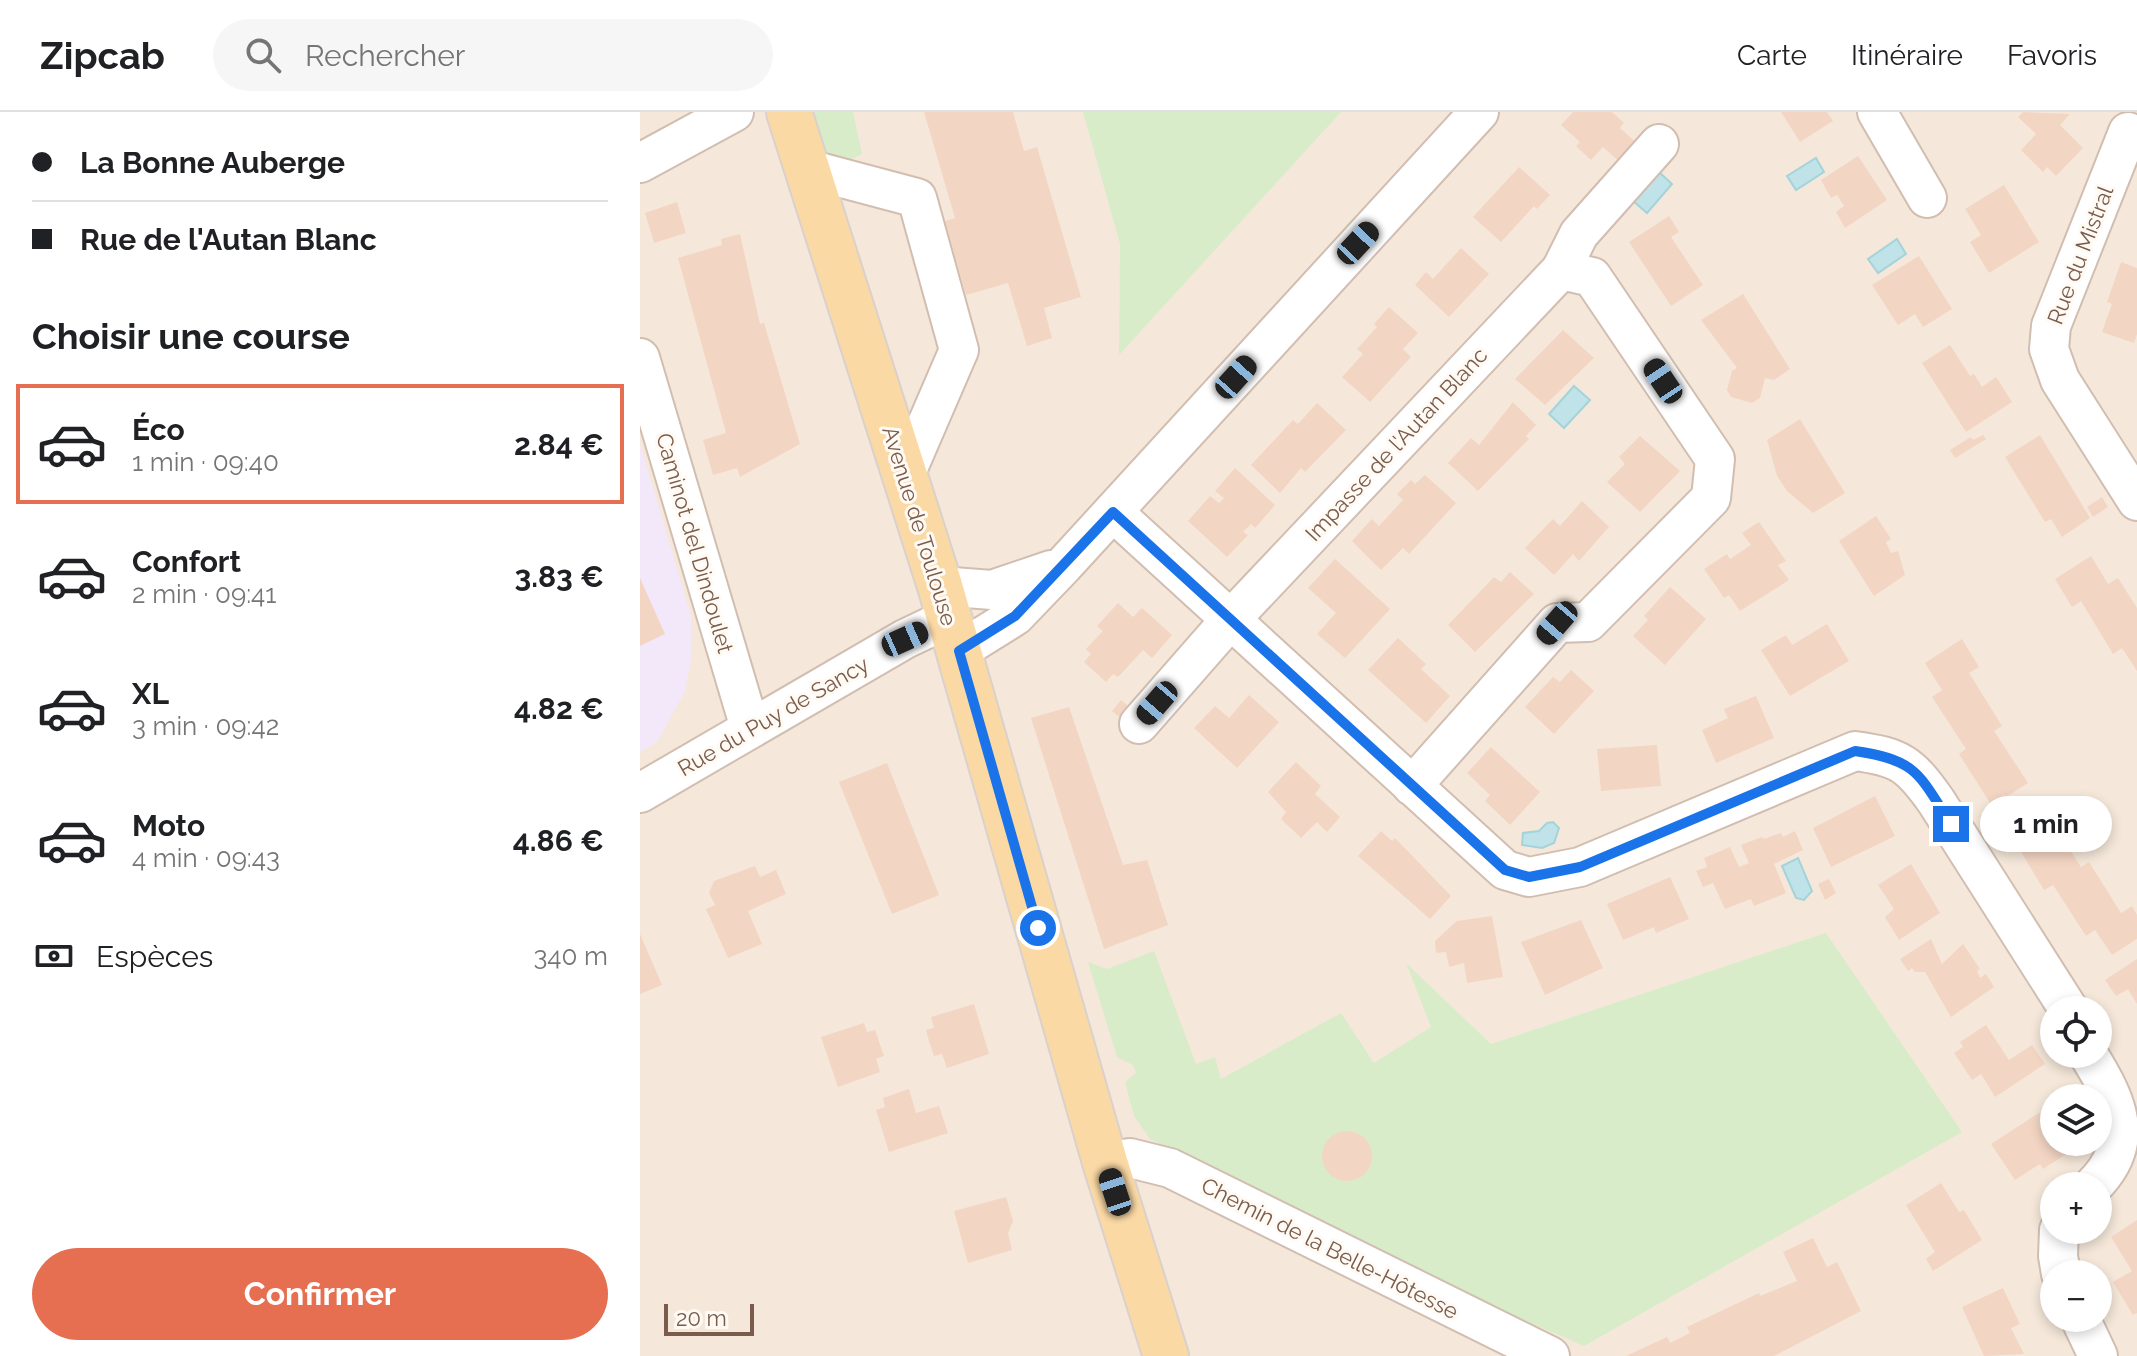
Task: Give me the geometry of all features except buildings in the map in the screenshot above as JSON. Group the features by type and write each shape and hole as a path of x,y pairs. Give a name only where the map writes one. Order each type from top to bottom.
{"main road":[{"name":"Avenue de Toulouse","path":"789,112 949,618 1105,1162 1166,1356"}],"street":[{"path":"640,163 734,112"},
{"name":"Rue du Puy de Sancy","path":"640,793 905,639 949,618 1015,616 1479,112"},
{"path":"1877,112 1927,198"},
{"name":"Rue du Mistral","path":"2124,124 2051,326 2049,349 2060,380 2137,501"},
{"name":"Impasse de l'Autan Blanc","path":"1139,724 1231,619 1561,270 1579,234 1659,144"},
{"path":"808,169 917,198 959,350 905,475"},
{"path":"1412,786 1557,623 1588,622 1711,498 1715,459 1592,277 1561,270"},
{"name":"Caminot del Dindoulet","path":"640,358 750,728"},
{"path":"1113,512 1505,870 1529,877 1580,867 1855,751 1898,759 1918,775 1936,801 2060,996"},
{"path":"949,618 992,590 1064,565"},
{"path":"2097,1068 2124,1112 2126,1127 2122,1156 2107,1172"},
{"name":"Chemin de la Belle-Hôtesse","path":"1105,1162 1130,1158 1170,1168 1550,1356"},
{"path":"2087,1332 2098,1356"}],"shaded area":[{"path":"640,112 2137,112 2137,1356 640,1356"},
{"path":"640,444 691,616 691,660 685,691 657,742 640,752"}],"green space":[{"path":"806,112 853,112 862,154 824,173"},
{"path":"1083,112 1341,112 1119,355 1120,244"},
{"path":"1826,933 1962,1132 1584,1346 1478,1300 1150,1139 1134,1116 1125,1082 1136,1073 1133,1065 1117,1057 1088,962 1107,969 1154,951 1196,1064 1215,1057 1221,1079 1341,1013 1374,1063 1431,1027 1406,963 1491,1044"}],"water":[{"path":"1816,158 1824,172 1796,190 1787,176"},
{"path":"1659,172 1672,184 1647,213 1633,201"},
{"path":"1897,239 1906,254 1878,273 1868,259"},
{"path":"1574,386 1590,400 1564,428 1549,414"},
{"path":"1553,822 1559,828 1554,843 1542,848 1522,845 1523,833 1539,831 1547,823"},
{"path":"1798,858 1812,891 1804,900 1796,898 1782,866"}],"route":[{"path":"1038,928 959,651 1015,616 1113,512 1505,870 1529,877 1580,867 1855,751 1898,759 1918,775 1951,824"}]}
